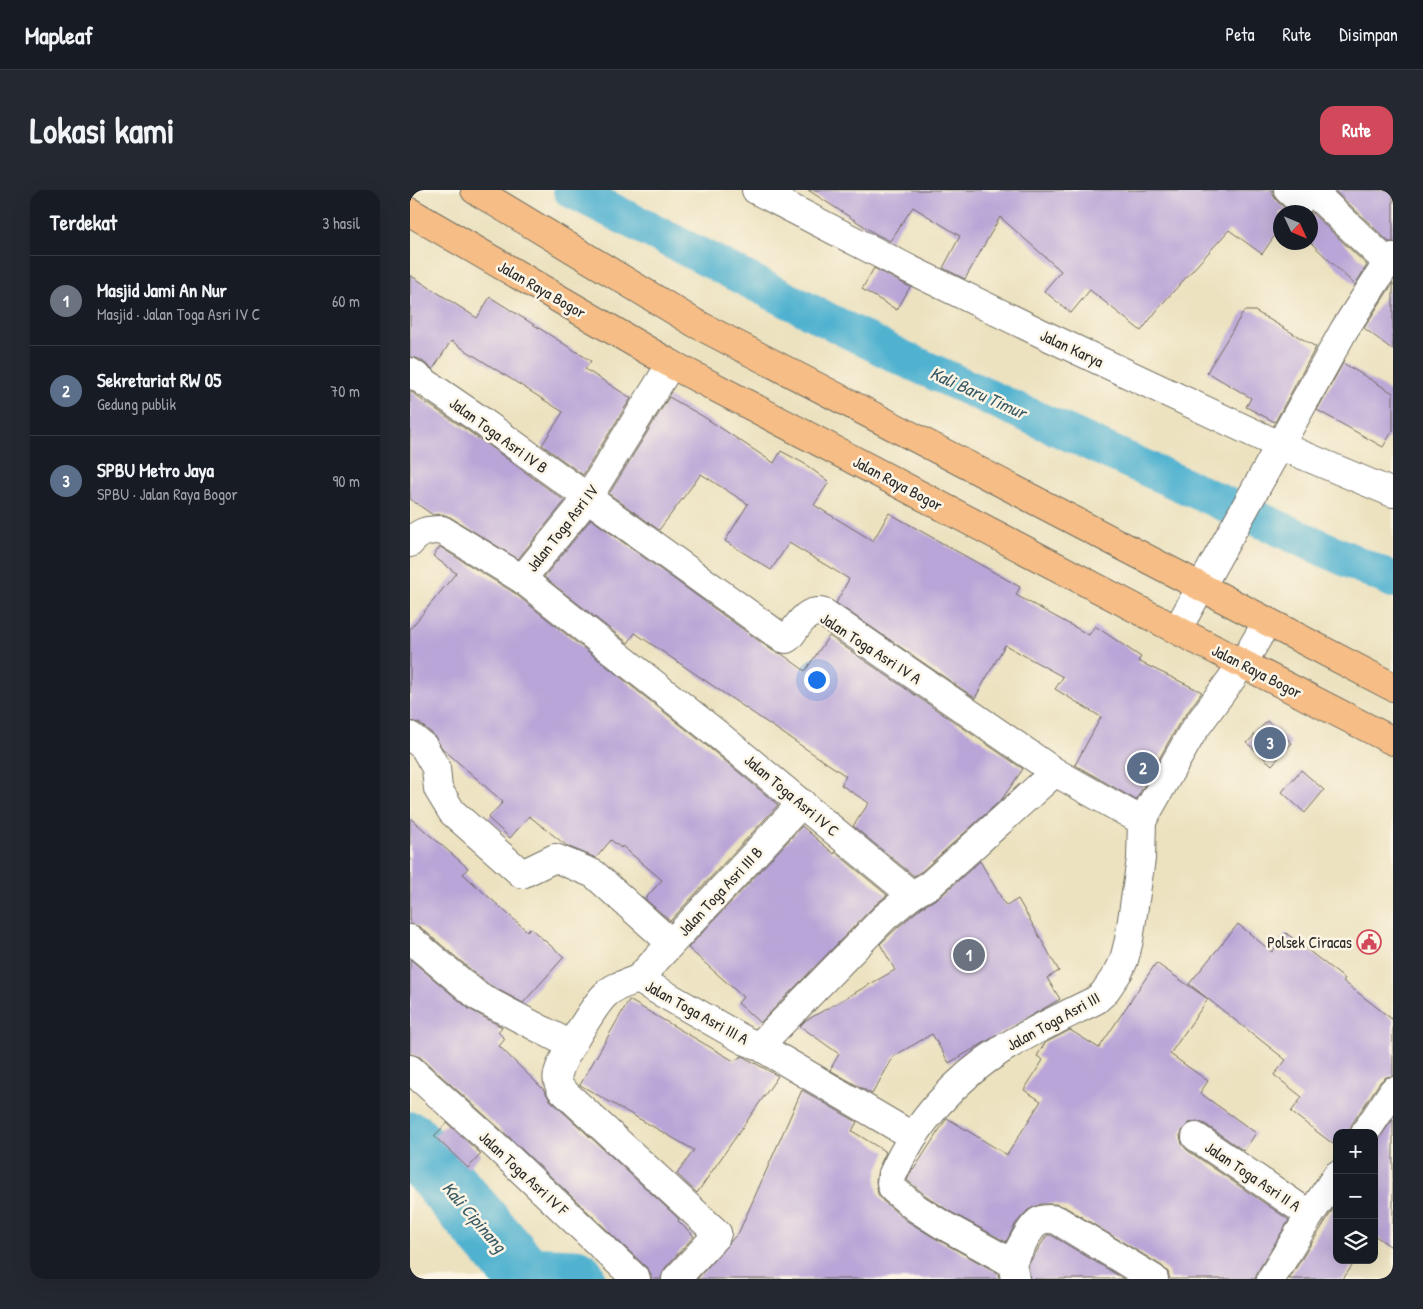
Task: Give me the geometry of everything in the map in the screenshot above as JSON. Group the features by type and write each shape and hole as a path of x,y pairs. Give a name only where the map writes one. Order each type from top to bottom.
{"highway":[{"path":"475,190 695,323 1393,688"},
{"name":"Jalan Raya Bogor","path":"410,212 671,364 1393,741"}],"street":[{"name":"Jalan Karya","path":"756,190 908,269 1281,446 1393,493"},
{"path":"1178,630 1344,330 1390,260 1312,190 1300,201 1288,190"},
{"name":"Jalan Toga Asri IV","path":"410,543 418,534 428,530 442,530 522,580 587,499 671,364"},
{"name":"Jalan Toga Asri IV B","path":"410,372 476,417 587,499"},
{"name":"Jalan Toga Asri IV A","path":"587,499 782,638 786,639 789,637 806,615 818,612 824,613 1055,772 1142,821"},
{"name":"Jalan Toga Asri IV C","path":"522,580 802,803 912,895"},
{"name":"Jalan Toga Asri III","path":"1013,1271 916,1208 894,1189 891,1183 892,1176 912,1136 932,1110 979,1066 1005,1048 1104,994 1124,960 1129,940 1141,859 1142,821 1192,733 1243,664 1267,622"},
{"path":"410,736 424,747 436,768 438,789 452,812 522,874 556,858 594,874 671,943"},
{"path":"759,1046 885,917 912,895 931,884 1055,772"},
{"name":"Jalan Toga Asri III B","path":"638,979 802,803"},
{"path":"410,939 479,997 572,1045"},
{"name":"Jalan Toga Asri III A","path":"676,1279 717,1233 561,1089 557,1075 572,1045 605,994 612,989 638,979 746,1041 759,1046 912,1136"},
{"name":"Jalan Toga Asri IV F","path":"410,1069 497,1147 636,1279"},
{"path":"1368,1129 1393,1091"},
{"name":"Jalan Toga Asri II A","path":"1196,1137 1310,1215"},
{"path":"1271,1279 1333,1181"},
{"path":"1013,1271 1036,1223 1050,1218 1057,1220 1154,1279"}],"building":[{"path":"808,190 1273,190 1273,195 1281,205 1273,205 1273,238 1262,254 1229,230 1162,304 1141,331 1090,290 1071,313 1044,291 1061,271 1000,217 965,279 943,268 960,236 913,207 890,241"},
{"path":"1334,190 1393,190 1393,242 1389,242"},
{"path":"1318,219 1367,265 1355,285 1318,250"},
{"path":"874,268 910,287 897,310 862,289"},
{"path":"410,275 477,318 490,297 591,361 585,369 631,398 583,475 542,445 563,412 451,341 433,369 419,359 410,357"},
{"path":"1393,283 1393,350 1364,328"},
{"path":"1244,311 1255,311 1316,347 1275,422 1246,407 1251,398 1207,372"},
{"path":"1343,363 1393,393 1393,430 1383,447 1317,410"},
{"path":"410,391 565,501 518,559 450,517 442,514 433,515 410,499"},
{"path":"669,397 704,417 774,463 781,451 805,464 829,482 814,505 873,541 889,513 1020,587 1016,595 1089,635 1095,626 1141,657 1138,661 1202,692 1178,725 1136,800 1075,765 1101,717 1055,689 1063,677 1005,645 975,698 836,603 849,579 789,543 771,570 725,541 748,504 701,474 659,530 609,494"},
{"path":"591,519 773,651 782,654 805,671 829,636 1023,769 1002,799 922,871 914,876 853,826 869,803 841,785 846,776 635,633 628,643 544,577"},
{"path":"440,547 513,592 712,750 778,805 670,921 645,899 662,880 622,846 621,848 611,840 596,858 567,846 529,816 510,838 488,818 503,802 442,748 434,735 419,723 410,721 410,629 456,573 433,556"},
{"path":"1267,721 1292,743 1272,765 1247,743"},
{"path":"1301,770 1324,790 1305,813 1282,792"},
{"path":"410,818 468,868 463,874 527,931 530,928 564,957 523,1003 488,984 420,927 410,924"},
{"path":"802,826 834,854 835,852 887,895 760,1023 738,1003 743,997 688,948"},
{"path":"980,861 1006,906 1018,899 1059,971 1047,978 1060,999 949,1063 932,1034 894,1056 872,1094 830,1070 839,1054 800,1026 805,1021 895,970 880,944 921,908 941,896"},
{"path":"1238,924 1272,952 1286,933 1345,979 1343,981 1393,1020 1393,1076 1386,1077 1380,1082 1350,1129 1333,1129 1333,1144 1291,1112 1302,1097 1274,1075 1286,1060 1189,984"},
{"path":"410,959 469,1009 502,1027 498,1032 505,1039 499,1046 544,1090 550,1100 679,1219 678,1221 694,1236 665,1268 661,1279 651,1279 651,1274 647,1268 508,1136 420,1057 410,1054"},
{"path":"1156,963 1208,999 1170,1054 1208,1081 1200,1093 1256,1133 1244,1151 1205,1124 1197,1121 1189,1123 1183,1129 1180,1136 1182,1144 1187,1150 1289,1220 1255,1279 1170,1279 1168,1272 1162,1266 1065,1207 1055,1204 1041,1204 1028,1210 1016,1223 1006,1242 949,1211 907,1180 947,1118 1007,1155 1041,1101 1024,1090 1043,1060 1037,1056 1045,1043 1070,1030 1099,1048"},
{"path":"629,1000 734,1061 742,1056 778,1076 697,1193 677,1174 694,1150 580,1085"},
{"path":"802,1090 857,1122 852,1131 886,1152 878,1169 876,1181 878,1194 883,1201 907,1221 998,1273 999,1279 697,1279 739,1232"},
{"path":"1393,1119 1393,1248 1378,1238 1378,1140"},
{"path":"447,1123 481,1154 468,1168 434,1136"},
{"path":"1333,1209 1333,1264 1353,1264 1343,1279 1289,1279"},
{"path":"1047,1235 1051,1235 1124,1279 1030,1279 1028,1265"}],"waterway":[{"name":"Kali Baru Timur","path":"571,190 900,357 1393,580"},
{"name":"Kali Cipinang","path":"410,1142 526,1277 575,1279"}],"place":[{"name":"SPBU Metro Jaya","path":"1270,743"},
{"name":"Sekretariat RW 05","path":"1143,768"},
{"name":"Polsek Ciracas","path":"1369,942"},
{"name":"Masjid Jami An Nur","path":"969,955"}]}
